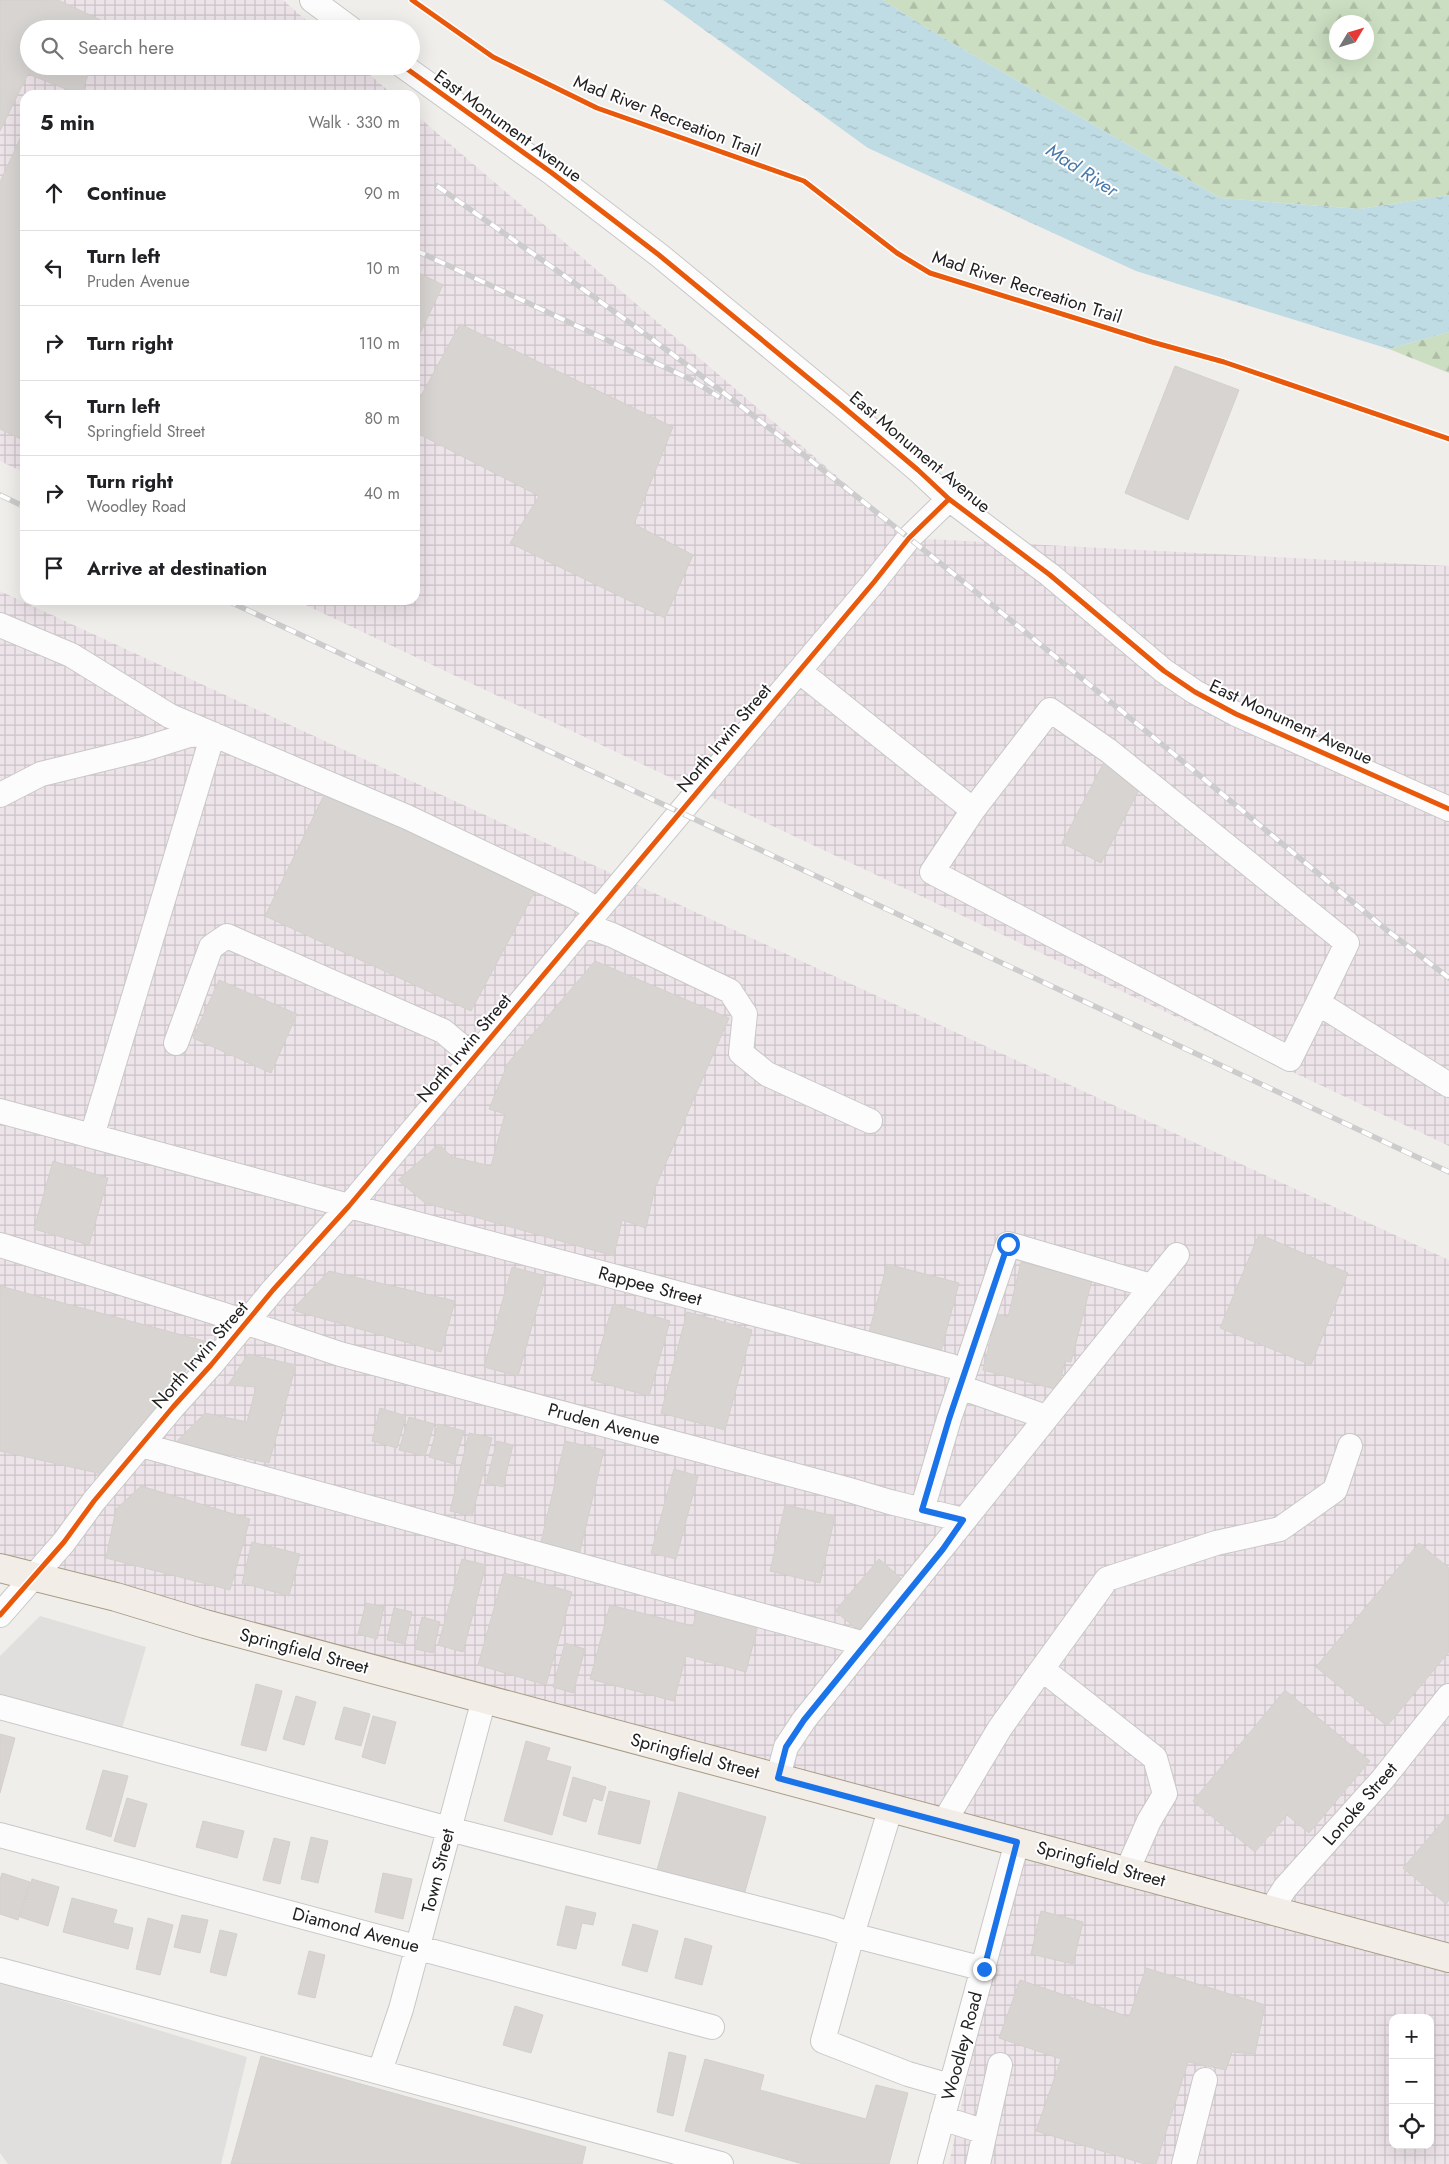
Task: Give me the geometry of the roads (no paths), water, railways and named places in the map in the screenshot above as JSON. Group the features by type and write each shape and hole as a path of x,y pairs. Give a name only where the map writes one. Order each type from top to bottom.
{"main road":[{"name":"Springfield Street","path":"0,1568 116,1597 205,1624 892,1807 1274,1913 1449,1958"}],"street":[{"path":"312,0 339,20"},
{"name":"East Monument Avenue","path":"415,75 552,173 659,256 841,404 918,470 948,499 1050,575 1164,671 1196,692 1236,714 1449,809"},
{"name":"North Irwin Street","path":"0,1615 32,1576 64,1542 94,1501 273,1290 349,1206 909,538 948,499"},
{"path":"0,625 71,655 170,716 407,817 577,898 592,918 612,935 730,992 745,1014 741,1053 767,1074 870,1121"},
{"path":"799,671 973,810"},
{"path":"1050,710 1109,751 1347,944 1290,1059 932,872 973,810 1050,710"},
{"path":"0,795 41,774 144,749 189,735 213,734"},
{"path":"92,1136 213,734"},
{"path":"176,1043 210,947 227,936 443,1031 474,1057"},
{"path":"1318,1003 1449,1086"},
{"name":"Rappee Street","path":"0,1111 349,1206 955,1376 1046,1416"},
{"path":"922,1510 955,1376 1008,1244 1151,1286"},
{"name":"Pruden Avenue","path":"0,1245 340,1354 963,1520"},
{"path":"778,1778 786,1747 804,1720 1177,1255"},
{"path":"141,1445 864,1644"},
{"path":"944,1822 1000,1728 1107,1579 1216,1543 1280,1529 1335,1490 1350,1446"},
{"path":"1042,1669 1155,1758 1165,1794 1149,1820 1127,1872"},
{"name":"Lonoke Street","path":"1274,1913 1278,1899 1285,1888 1382,1780 1449,1696"},
{"name":"Town Street","path":"380,2072 401,2009 484,1699"},
{"path":"0,1707 449,1829 829,1926 852,1935 984,1969"},
{"path":"892,1807 852,1935 823,2041 908,2074 950,2086"},
{"name":"Diamond Avenue","path":"0,1835 712,2027"},
{"name":"Woodley Road","path":"930,2164 1017,1842"},
{"path":"0,1970 722,2164"},
{"path":"985,2162 985,2132 1000,2065"},
{"path":"1184,2164 1205,2080"},
{"path":"942,2118 985,2132"}],"water":[{"name":"Mad River","path":"663,0 883,0 930,30 1220,198 1360,209 1449,195 1449,332 1389,349 1136,271 868,148"}],"railway":[{"path":"437,186 667,350 906,535 1388,931 1449,978"},
{"path":"420,252 690,379 719,397"},
{"path":"0,495 20,505"},
{"path":"237,605 1449,1172"}]}
